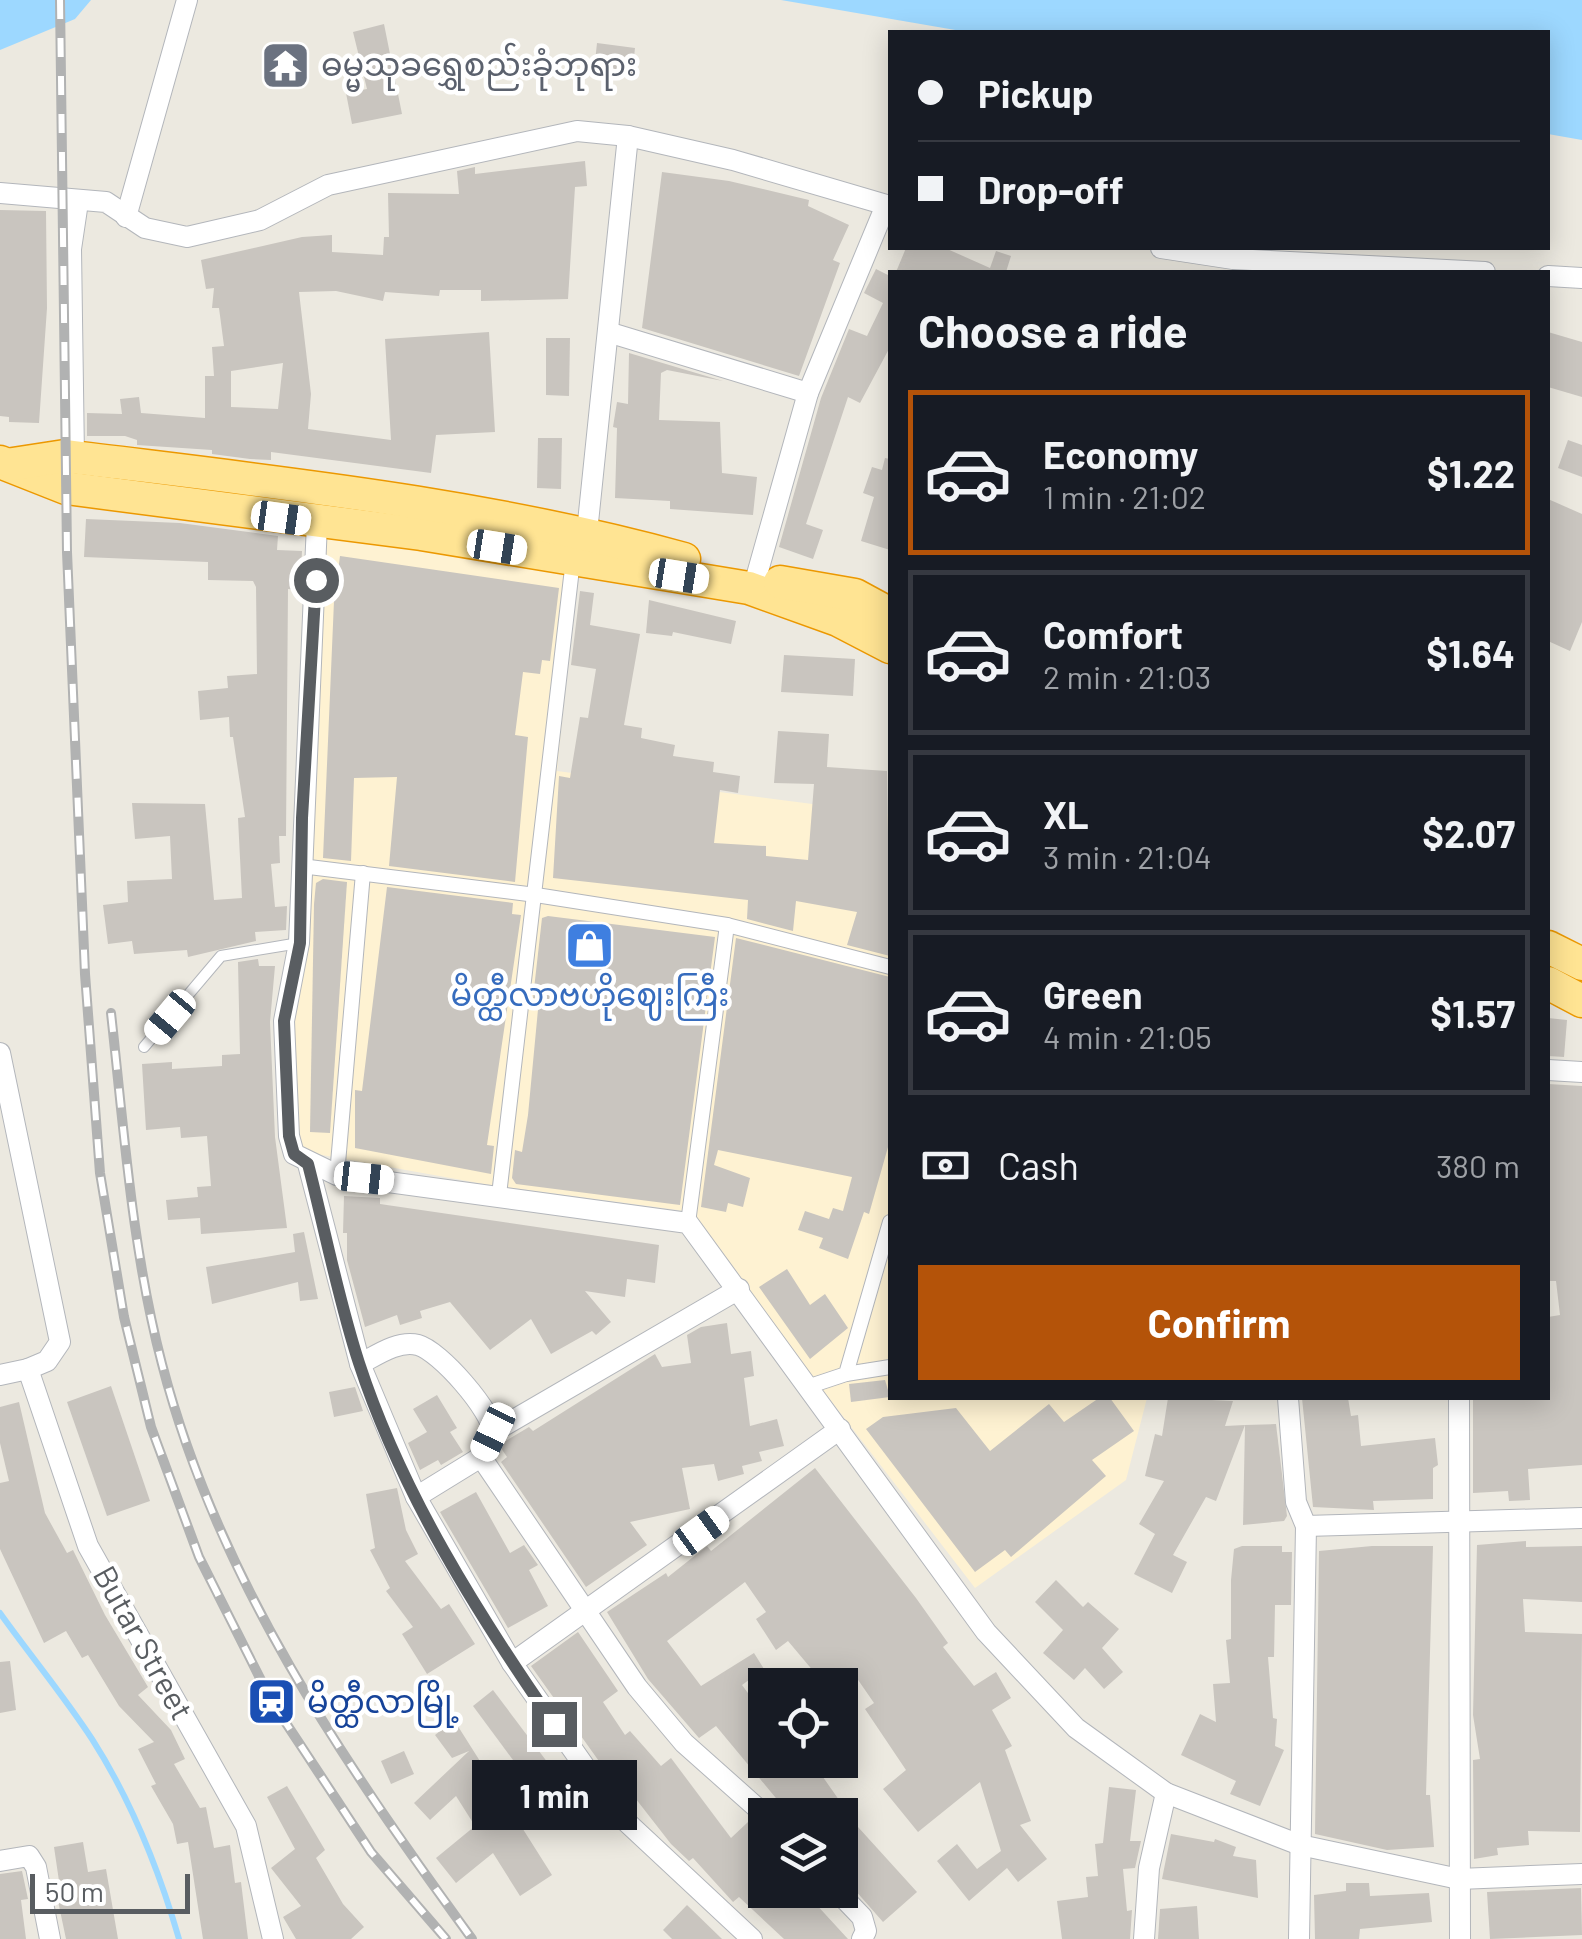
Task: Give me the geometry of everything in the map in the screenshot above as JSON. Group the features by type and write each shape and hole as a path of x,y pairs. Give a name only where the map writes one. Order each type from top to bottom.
{"highway":[{"path":"7,463 74,457 432,505 749,588 838,620 888,645"},
{"path":"7,463 66,488 317,523 580,546 854,596 888,613"},
{"path":"1550,948 1582,964"},
{"path":"1550,984 1582,1001"}],"street":[{"path":"126,217 187,0"},
{"path":"0,193 106,202 145,228 187,237 260,220 328,185 484,148 577,131 628,136 733,160 888,205 808,393 756,578"},
{"path":"499,1195 580,546 611,333 628,136"},
{"path":"74,457 71,248 78,202"},
{"path":"1169,250 1230,266 1408,270"},
{"path":"1550,276 1582,278"},
{"path":"611,333 808,393"},
{"path":"317,523 300,866 300,943 284,1021 289,1136 294,1154 337,1175 688,1223 740,1289 986,1632 1076,1728 1166,1793 1300,1845 1459,1879 1582,1874"},
{"path":"300,866 536,895 726,925 888,966"},
{"path":"337,1175 363,872"},
{"path":"688,1223 726,925"},
{"path":"0,1054 60,1342 47,1361 0,1375"},
{"path":"1550,1070 1582,1072"},
{"path":"308,1164 360,1364 416,1497 512,1663 618,1814 752,1939"},
{"path":"846,1374 888,1229"},
{"path":"493,1432 740,1289"},
{"path":"360,1364 404,1344 420,1346 440,1357 492,1420 493,1432 481,1457 416,1497"},
{"path":"810,1386 846,1374 888,1368"},
{"name":"Butar Street","path":"28,1369 88,1546 246,1826 274,1939"},
{"path":"1288,1400 1296,1502 1306,1526 1298,1939"},
{"path":"1458,1400 1462,1521 1460,1939"},
{"path":"512,1663 840,1429"},
{"path":"481,1457 588,1609 637,1687 684,1744 748,1800"},
{"path":"1306,1526 1582,1518"},
{"path":"1144,1939 1150,1868 1166,1793"},
{"path":"0,1861 29,1856 36,1867 50,1939"},
{"path":"853,1908 862,1917 866,1932 862,1939"}],"lane":[{"path":"144,1047 221,956 300,943"}],"shaded area":[{"name":"မိတ္ထီလာဗဟိုဈေးကြီး","path":"320,535 578,567 557,771 888,814 888,1400 1146,1400 1126,1480 975,1588 685,1211 484,1184 283,1148"}],"water":[{"path":"0,0 91,0 75,19 0,50"},
{"path":"781,0 1582,0 1582,140 1550,134 1550,30 955,30"}],"building":[{"path":"384,24 402,114 352,124 346,93 367,89 353,32"},
{"path":"597,43 635,48 632,75 594,71"},
{"path":"303,45 308,79 276,83 272,50"},
{"path":"585,161 587,186 575,187 568,299 481,301 481,290 440,290 439,296 385,292 383,301 336,291 299,292 311,394 308,429 391,440 385,339 489,332 495,432 436,435 431,473 271,452 271,460 250,459 212,454 212,450 137,445 137,440 125,436 87,436 87,413 122,414 120,399 139,397 141,413 205,418 205,376 214,376 212,347 224,346 219,308 212,308 214,288 206,289 201,260 302,237 332,235 332,252 383,255 384,237 389,237 388,193 459,194 457,171 475,167 475,174","holes":["283,363 278,409 231,407 231,371"]},
{"path":"662,172 729,181 809,200 808,206 849,225 833,260 840,263 799,376 642,328"},
{"path":"0,210 46,211 47,308 39,423 9,422 9,417 0,416"},
{"path":"905,250 950,250 990,268 996,251 1011,256 1007,270 897,270"},
{"path":"876,269 888,275 888,351 860,403 848,397 806,524 823,530 813,559 779,547 821,398 849,329 867,336 883,303 864,293"},
{"path":"1550,333 1582,342 1582,397 1550,388"},
{"path":"546,338 570,338 569,396 546,395"},
{"path":"629,353 723,381 667,370 661,373 659,420 720,422 722,473 757,477 753,515 670,509 670,501 615,498 617,428 613,427 617,402 628,404"},
{"path":"538,438 562,438 561,489 537,488"},
{"path":"1568,440 1582,445 1582,477 1558,468"},
{"path":"888,459 888,549 861,541 874,497 863,493 872,467 882,470"},
{"path":"1550,500 1582,514 1582,622 1570,651 1550,642"},
{"path":"86,519 180,523 278,536 277,550 302,551 300,590 288,589 286,836 279,836 280,863 271,864 275,907 287,906 286,930 255,932 256,941 188,957 187,950 134,954 132,941 108,944 103,905 128,902 127,881 172,879 170,836 135,839 132,803 205,804 214,900 242,898 238,818 245,817 229,717 200,720 198,691 228,688 227,676 257,674 256,587 253,581 208,580 208,562 84,557"},
{"path":"340,556 559,588 550,661 542,660 540,674 523,672 515,735 528,737 515,882 389,866 397,777 354,778 351,861 323,858 334,601"},
{"path":"580,591 594,593 590,625 640,634 624,725 642,728 641,738 675,745 673,756 714,762 713,772 740,776 738,793 720,790 714,843 766,846 766,856 808,860 814,784 774,783 778,731 829,734 827,767 887,771 888,955 847,945 857,912 796,901 793,931 747,919 748,900 553,878 559,776 570,778 580,717 588,718 596,669 571,665"},
{"path":"649,600 736,621 731,644 673,632 672,636 646,633"},
{"path":"784,655 855,659 853,696 781,692"},
{"path":"323,879 347,882 330,1133 310,1132 314,904 316,883"},
{"path":"387,887 513,903 512,914 521,915 487,1145 494,1146 491,1174 355,1148 355,1090 362,1091"},
{"path":"542,918 715,937 680,1205 516,1184 512,1178 515,1150 522,1152 528,1115 539,999 533,998"},
{"path":"736,938 888,976 888,1147 869,1214 864,1212 848,1259 819,1248 823,1238 798,1230 805,1211 829,1219 833,1208 843,1211 852,1177 718,1150 714,1165 750,1178 743,1207 728,1203 726,1212 701,1207"},
{"path":"258,959 259,966 275,966 270,1022 275,1137 287,1228 201,1234 200,1218 168,1220 166,1200 198,1197 197,1187 211,1186 207,1136 181,1138 180,1127 146,1130 142,1064 172,1062 172,1069 222,1066 222,1055 240,1054 238,962"},
{"path":"1550,1018 1567,1020 1564,1057 1550,1056"},
{"path":"1550,1084 1582,1086 1582,1465 1528,1469 1530,1500 1509,1501 1508,1491 1473,1493 1473,1400 1550,1400 1550,1317 1560,1315 1556,1281 1550,1281"},
{"path":"344,1196 380,1198 380,1204 659,1245 655,1283 627,1279 625,1297 585,1291 611,1322 596,1335 592,1331 551,1354 531,1319 490,1350 450,1302 420,1311 422,1318 400,1325 397,1315 365,1327 347,1260"},
{"path":"304,1232 318,1299 300,1301 298,1282 212,1304 206,1267 295,1252 293,1234"},
{"path":"787,1269 810,1305 825,1294 848,1328 810,1359 759,1287"},
{"path":"727,1323 731,1354 751,1351 754,1376 744,1378 750,1426 777,1419 784,1446 759,1452 762,1461 742,1466 744,1474 718,1481 714,1464 682,1468 690,1509 630,1522 647,1545 586,1587 501,1462 507,1457 501,1448 504,1442 529,1427 533,1431 655,1354 662,1367 691,1363 687,1335 701,1327"},
{"path":"885,1380 888,1397 851,1402 849,1384"},
{"path":"111,1386 150,1501 107,1516 67,1402"},
{"path":"355,1387 363,1411 334,1417 329,1392"},
{"path":"437,1395 457,1428 450,1432 463,1452 441,1465 438,1460 420,1470 408,1443 427,1432 413,1409"},
{"path":"1096,1400 1111,1400 1134,1431 1092,1460 1106,1476 1011,1557 1005,1550 975,1572 866,1429 883,1417 956,1408 990,1451 1049,1404 1064,1422"},
{"path":"1168,1400 1233,1401 1225,1426 1245,1425 1216,1501 1206,1497 1173,1555 1187,1562 1172,1593 1134,1574 1155,1534 1139,1524 1164,1481 1145,1476 1155,1434 1162,1436"},
{"path":"1302,1400 1348,1400 1351,1416 1358,1415 1361,1446 1435,1438 1438,1465 1433,1468 1433,1499 1373,1501 1374,1510 1313,1507"},
{"path":"19,1402 45,1513 67,1553 73,1550 105,1615 148,1687 138,1695 171,1730 185,1759 174,1764 200,1808 206,1807 214,1848 230,1845 235,1883 241,1882 248,1939 203,1939 188,1842 177,1844 173,1824 151,1786 156,1784 138,1749 154,1742 119,1706 88,1655 82,1658 66,1631 44,1643 0,1549 0,1483 9,1481 0,1443 0,1407"},
{"path":"1276,1424 1287,1516 1284,1521 1243,1525 1245,1425"},
{"path":"815,1468 916,1598 948,1643 943,1647 974,1686 996,1672 1011,1698 992,1710 1012,1746 1005,1750 1031,1821 1020,1825 1047,1859 1018,1882 1007,1868 969,1901 937,1861 957,1844 977,1869 1001,1851 980,1782 918,1832 883,1789 906,1770 865,1709 874,1703 858,1680 858,1668 811,1668 788,1641 776,1650 756,1619 766,1612 745,1582 667,1641 701,1686 754,1653 763,1668 748,1668 748,1681 742,1685 748,1693 748,1764 716,1726 699,1738 648,1679 607,1612 666,1573 668,1577 707,1546 711,1551"},
{"path":"397,1488 406,1530 418,1554 405,1561 441,1609 449,1604 475,1644 427,1674 402,1634 413,1627 386,1591 390,1588 370,1550 375,1548 366,1494"},
{"path":"476,1492 510,1553 524,1545 538,1565 529,1570 548,1606 508,1628 440,1512"},
{"path":"1526,1541 1526,1547 1582,1546 1582,1602 1523,1599 1525,1632 1582,1634 1580,1832 1528,1831 1529,1845 1497,1848 1498,1855 1474,1859 1473,1760 1480,1759 1473,1715 1477,1545"},
{"path":"1282,1546 1282,1552 1292,1552 1291,1605 1275,1605 1274,1657 1268,1657 1273,1718 1277,1719 1275,1746 1284,1750 1260,1806 1230,1794 1236,1781 1181,1755 1200,1714 1216,1722 1213,1684 1230,1683 1226,1640 1231,1639 1231,1580 1234,1549"},
{"path":"1433,1546 1426,1795 1430,1795 1434,1847 1387,1850 1315,1834 1319,1551"},
{"path":"1056,1580 1083,1607 1088,1602 1119,1629 1102,1648 1123,1672 1104,1689 1085,1668 1074,1680 1043,1653 1063,1630 1035,1602"},
{"path":"578,1632 618,1691 603,1702 625,1735 630,1731 661,1766 671,1758 731,1838 748,1822 748,1905 739,1897 733,1902 693,1858 689,1861 671,1844 611,1767 606,1771 531,1666"},
{"path":"10,1661 16,1710 0,1713 0,1662"},
{"path":"493,1690 554,1771 533,1787 473,1706"},
{"path":"454,1720 552,1875 520,1896 493,1853 456,1883 436,1858 475,1826 456,1796 430,1820 414,1803 469,1751 452,1758 435,1735"},
{"path":"404,1751 414,1774 391,1784 381,1761"},
{"path":"759,1778 824,1778 838,1798 776,1798"},
{"path":"287,1786 325,1850 316,1858 343,1904 364,1927 351,1939 296,1939 283,1917 301,1906 271,1868 295,1849 267,1797"},
{"path":"1109,1787 1136,1790 1130,1841 1141,1841 1135,1868 1123,1869 1127,1911 1132,1910 1130,1939 1062,1939 1057,1901 1088,1897 1086,1877 1098,1876 1095,1844 1103,1843"},
{"path":"858,1827 917,1892 883,1922 858,1894"},
{"path":"1171,1834 1214,1842 1215,1839 1236,1847 1233,1856 1256,1860 1258,1898 1162,1879"},
{"path":"83,1842 88,1872 106,1869 118,1939 66,1939 54,1882 59,1881 54,1847"},
{"path":"22,1871 28,1899 21,1900 26,1939 0,1939 0,1874"},
{"path":"1346,1883 1369,1883 1370,1896 1429,1893 1432,1922 1360,1929 1359,1939 1315,1939 1314,1895 1346,1891"},
{"path":"1581,1888 1582,1935 1490,1939 1487,1892"},
{"path":"687,1905 722,1939 672,1939 663,1930"},
{"path":"1197,1906 1199,1939 1158,1939 1160,1909"},
{"path":"751,1908 820,1908 848,1939 784,1939"}],"waterway":[{"path":"0,1613 106,1762 143,1836 179,1939"}],"railway":[{"path":"60,0 67,552 85,974 100,1173 124,1317 151,1427 199,1557 272,1702 371,1852 446,1939"},
{"path":"111,1013 143,1278 162,1364 186,1443 216,1520 251,1594 332,1736 472,1939"}],"place":[{"name":"ဓမ္မသုခရွှေစည်းခုံဘုရား","path":"286,65"},
{"name":"မိတ္ထီလာဗဟိုဈေးကြီး","path":"590,945"},
{"name":"မိတ္ထီလာမြို့","path":"272,1702"}],"route":[{"path":"316,580 302,818 300,943 284,1021 289,1136 294,1154 308,1164 360,1364 416,1497 512,1663 554,1724"}]}
